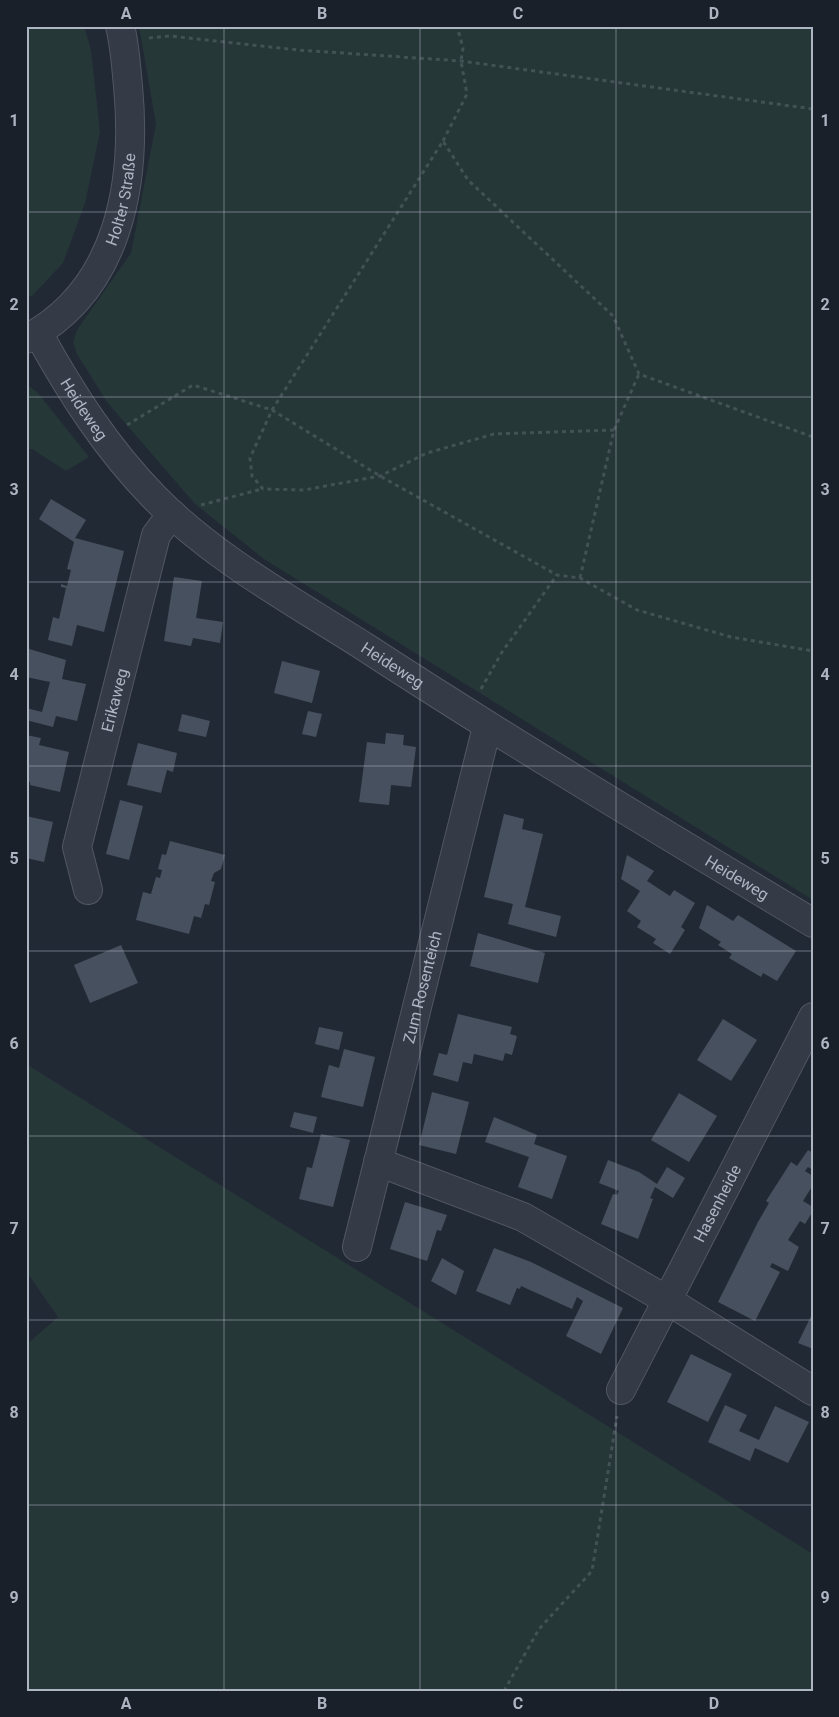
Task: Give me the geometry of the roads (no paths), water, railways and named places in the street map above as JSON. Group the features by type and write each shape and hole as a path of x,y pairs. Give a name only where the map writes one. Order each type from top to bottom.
{"street":[{"name":"Holter Straße","path":"32,336 80,294 96,272 119,220 127,188 131,150 130,116 122,33"},
{"name":"Heideweg","path":"32,336 103,439 172,514 205,543 265,584 477,720 813,923"},
{"name":"Erikaweg","path":"88,890 77,847 156,535 172,514"},
{"name":"Zum Rosenteich","path":"357,1247 378,1162 477,720"},
{"name":"Hasenheide","path":"621,1390 813,1017"},
{"path":"378,1162 523,1217 667,1300 813,1391"}]}
